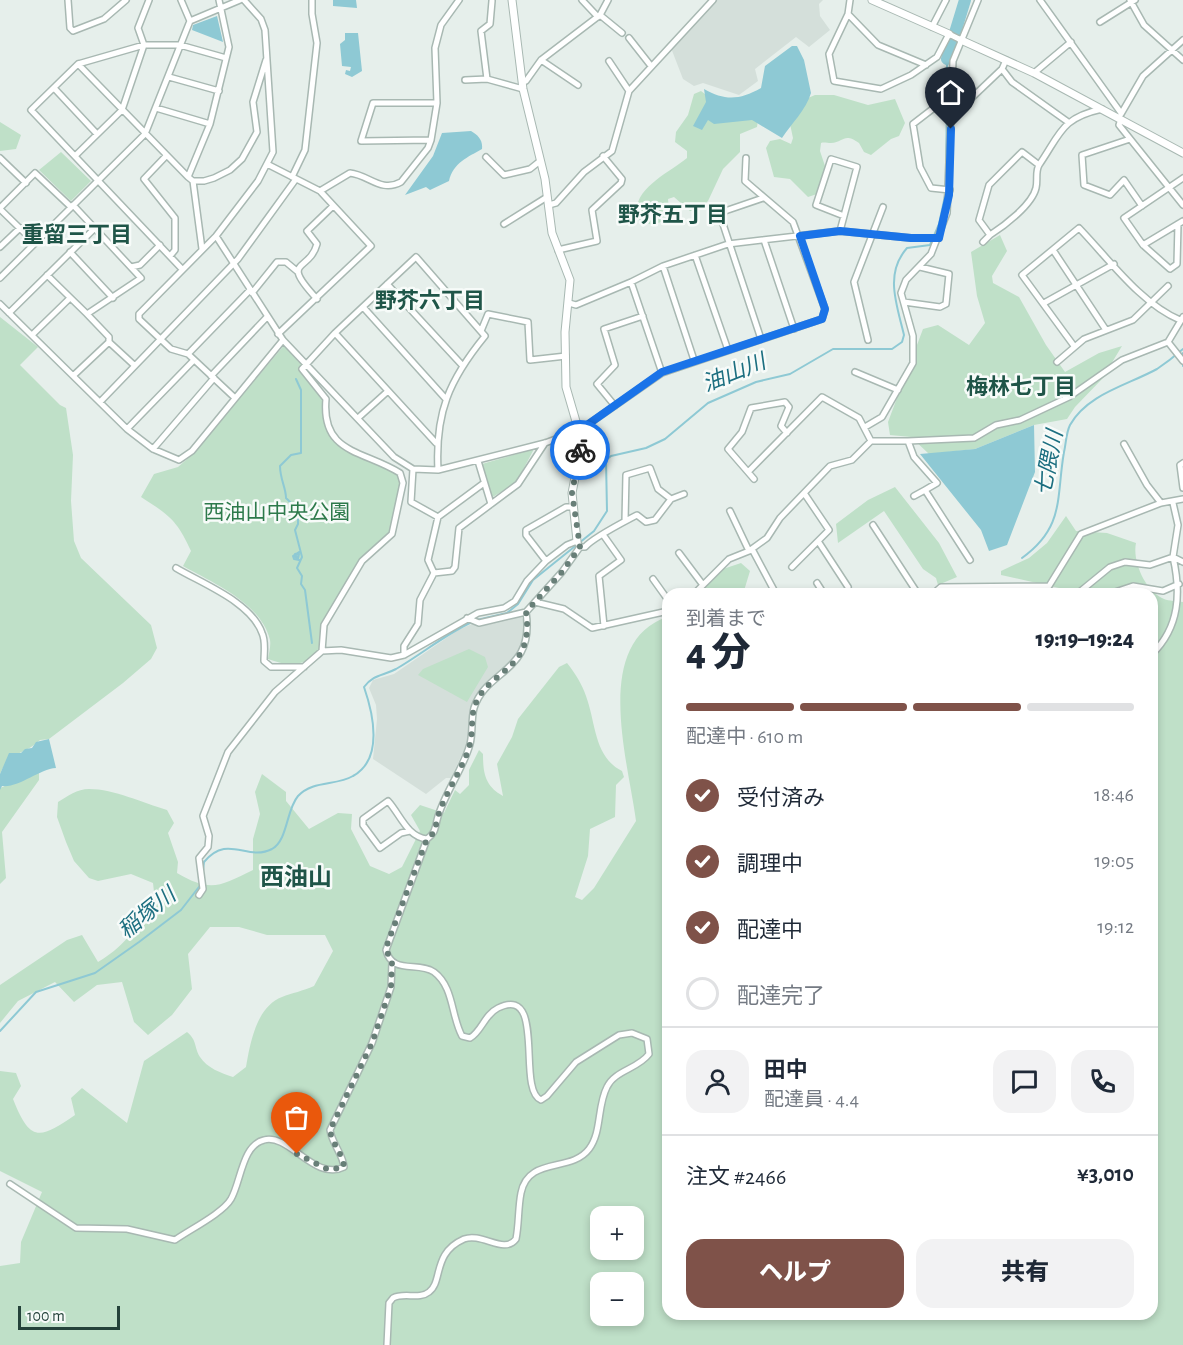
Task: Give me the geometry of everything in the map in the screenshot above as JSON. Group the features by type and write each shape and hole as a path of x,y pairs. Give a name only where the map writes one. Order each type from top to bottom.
{"street":[{"path":"68,0 70,28 74,32 104,19 126,0"},
{"path":"75,156 122,110 144,45 138,28 149,0"},
{"path":"0,278 145,134 190,21 181,0"},
{"path":"202,249 190,179 210,124 229,47 219,0"},
{"path":"190,21 242,0 261,19 266,30 273,152 258,181 216,236 139,314 139,319 171,349 188,354 235,398"},
{"path":"100,402 233,263 294,178 305,150 317,43 312,0"},
{"path":"321,191 350,173 361,175 382,186 395,185 401,182 428,148 437,103 435,48 441,25 459,0"},
{"path":"487,79 481,31 490,24 493,0"},
{"path":"467,618 479,623 526,612 562,572 578,544 573,507 576,466 582,442 566,387 570,280 552,233 548,201 523,85 512,0"},
{"path":"582,0 622,33"},
{"path":"523,85 541,60 599,16 608,0"},
{"path":"504,224 548,201 556,203 584,172 612,151 629,91 713,0"},
{"path":"850,0 848,14 829,54 834,81 881,89 911,75 938,57 949,34"},
{"path":"872,0 1034,73 1120,117 1183,153"},
{"path":"932,27 946,0"},
{"path":"865,427 882,417 913,363 914,336 901,293 906,280 931,254 947,213 946,190 953,61 978,0"},
{"path":"1040,0 1071,42 1120,117"},
{"path":"1100,22 1132,1 1144,25 1174,49 1183,60"},
{"path":"848,14 878,45 926,64"},
{"path":"629,38 651,66"},
{"path":"1183,40 1143,76 1120,117 1119,125 1183,205"},
{"path":"1034,73 1071,42"},
{"path":"182,269 31,110 78,64 144,45 180,45 226,58"},
{"path":"78,64 190,179 204,181 230,170 252,143 256,132 254,94 267,57"},
{"path":"541,60 578,85"},
{"path":"951,109 960,109 1002,69 1006,60"},
{"path":"609,61 629,91"},
{"path":"1002,69 1012,82 1068,122"},
{"path":"169,76 219,91"},
{"path":"465,80 487,79 523,85"},
{"path":"54,88 97,134"},
{"path":"946,190 932,188 920,167 913,124 952,94"},
{"path":"431,140 361,141 373,103 437,103"},
{"path":"156,108 210,124"},
{"path":"983,242 1009,223 1036,191 1040,165 1068,122 1079,114 1102,109"},
{"path":"1130,139 1082,155 1084,185 1110,195 1124,180 1142,206"},
{"path":"990,236 979,220 989,185 1022,152 1040,165"},
{"path":"166,156 144,179 175,218 175,250 170,256"},
{"path":"558,250 597,241 592,210 621,183 622,179 603,156"},
{"path":"486,157 504,175 530,169 540,161"},
{"path":"0,158 26,183"},
{"path":"216,236 278,334 305,364 394,457 413,469 438,470 545,443 580,430 662,372 822,319 825,309 800,236 793,222 746,181 746,158"},
{"path":"840,231 844,216 857,167 831,159 816,205 844,216"},
{"path":"267,164 321,191 371,246 278,334"},
{"path":"35,243 0,209 36,173 95,228 141,278 87,314"},
{"path":"1181,222 1177,264 1170,269 1143,245 1124,218 1170,189 1183,178"},
{"path":"760,339 721,218 725,211 763,198"},
{"path":"317,299 300,281 298,272 317,244 307,231 333,206"},
{"path":"868,340 854,282 883,207"},
{"path":"1143,245 1181,222"},
{"path":"0,248 20,228"},
{"path":"9,312 95,228"},
{"path":"700,588 729,559 751,550 767,538 780,518 830,466 852,460 871,441 974,438 996,425 1020,420 1069,397 1122,360 1168,342 1181,319 1164,314 1152,304 1079,228 1022,275 1074,346"},
{"path":"569,303 576,304 631,282 663,266 728,244 840,231 939,238"},
{"path":"764,240 794,329"},
{"path":"131,267 140,266 160,245"},
{"path":"1053,250 1106,330"},
{"path":"70,252 113,298"},
{"path":"695,255 728,350"},
{"path":"322,651 324,625 340,597 362,561 392,534 403,483 400,473 384,463 355,453 339,443 324,420 326,399 302,369 335,333 416,257 485,336 462,365 445,398 436,443 438,470"},
{"path":"188,354 278,262 286,262 298,272"},
{"path":"1044,303 1114,264"},
{"path":"663,266 694,360"},
{"path":"903,302 940,308 946,304 949,274 920,267"},
{"path":"47,275 109,337 109,342 134,365"},
{"path":"631,282 662,372"},
{"path":"387,284 462,365"},
{"path":"1057,362 1074,346 1106,330 1134,320 1168,286"},
{"path":"33,335 70,298"},
{"path":"0,304 127,429 153,448 179,460 192,451 283,340"},
{"path":"363,307 445,398"},
{"path":"481,331 488,314 528,322 530,360 566,356"},
{"path":"615,406 597,384 615,365 604,329 643,316"},
{"path":"153,448 212,377 267,317"},
{"path":"335,333 436,443"},
{"path":"74,375 109,342"},
{"path":"1168,342 1183,361"},
{"path":"127,429 194,360"},
{"path":"855,372 898,390"},
{"path":"358,418 388,391"},
{"path":"748,472 822,397 859,418 871,441"},
{"path":"754,479 728,449 742,432 751,408 785,402 789,407 781,426 787,434"},
{"path":"908,441 914,457 936,483 914,496"},
{"path":"434,573 452,571 455,567 459,528 518,484 545,443"},
{"path":"1124,444 1147,485 1161,503"},
{"path":"478,461 491,504"},
{"path":"1183,463 1180,465 1183,488"},
{"path":"625,521 626,475 650,468 658,489 671,499"},
{"path":"413,469 411,502 438,517"},
{"path":"434,573 428,560 438,517 484,483"},
{"path":"925,490 970,560"},
{"path":"792,567 829,530 804,493"},
{"path":"199,895 203,889 199,858 208,847 209,836 203,816 228,752 275,692 322,651 341,650 391,658 404,655 467,618 478,613 504,608 515,601 527,581 546,561 567,545 578,544 585,547 591,540 604,536 637,515 646,522 655,520 671,499 684,494"},
{"path":"940,588 1049,586 1081,534 1161,503 1173,503 1183,499"},
{"path":"1158,645 1178,613 1179,584 1173,556 1178,525 1173,503"},
{"path":"546,561 526,535 526,530 566,507 573,507"},
{"path":"730,511 773,588"},
{"path":"873,525 914,588"},
{"path":"604,536 621,560 599,576 604,626"},
{"path":"818,541 848,587"},
{"path":"679,553 703,585"},
{"path":"1173,556 1183,562"},
{"path":"1084,588 1110,567 1125,562 1150,565 1173,556"},
{"path":"176,568 217,589 256,620 264,635 264,661 271,667 303,667"},
{"path":"404,655 404,646 418,624 420,600 434,573"},
{"path":"653,579 662,592"},
{"path":"817,583 820,588"},
{"path":"1158,590 1163,591 1179,584"},
{"path":"1127,588 1133,586 1145,588"},
{"path":"535,602 564,609 587,627 604,626 662,612"},
{"path":"10,1184 76,1228 127,1229 175,1240 226,1206 242,1176 247,1155 256,1143 272,1139 314,1164 329,1170 344,1167 332,1143 330,1130 372,1043 391,987 392,962 386,950 388,942 427,839 436,830 453,779 469,748 474,708 482,693 514,664 522,653 528,624 526,612"},
{"path":"410,831 401,833 380,848 363,825 363,819 388,801 410,831 427,839"},
{"path":"387,1345 389,1303 398,1296 421,1296 432,1289 439,1264 452,1247 470,1237 480,1236 503,1246 513,1243 516,1239 521,1192 525,1182 536,1170 545,1166 573,1162 590,1148 606,1088 617,1076 644,1061 649,1054 650,1047 642,1035 632,1033 620,1035 576,1062 547,1096 537,1099 530,1083 527,1023 520,1010 505,1005 498,1008 484,1018 474,1036 466,1038 459,1029 447,989 437,975 425,969 401,966 392,962"}],"shaded area":[{"path":"716,0 823,0 819,4 820,16 830,30 809,47 796,37 755,69 758,81 739,95 703,83 694,86 683,79 671,48"},
{"path":"521,616 526,624 520,652 472,707 469,739 451,778 446,778 426,794 373,759 377,719 376,705 369,688 373,680 394,674 458,630 472,624 479,627"}],"green space":[{"path":"701,91 709,97 709,117 758,120 757,127 740,134 740,152 723,169 708,201 697,211 690,211 674,197 668,199 669,209 664,221 652,225 639,220 637,210 644,192 687,158 687,151 675,142 676,132 688,115 694,94"},
{"path":"815,95 834,95 868,105 895,99 905,123 899,136 891,139 871,155 864,152 859,143 850,138 821,143 820,151 825,166 817,194 808,197 790,179 774,177 766,148 770,141 780,139 791,144 793,138 790,124 808,98"},
{"path":"0,122 21,135 16,149 0,151"},
{"path":"61,152 91,181 71,201 39,170"},
{"path":"1000,235 1007,251 992,276 993,283 1019,297 1046,345 1065,372 1099,353 1122,346 1102,379 1075,407 1067,419 1034,425 975,449 929,454 911,437 890,435 888,422 923,329 938,325 969,345 985,323 977,296 971,252"},
{"path":"0,317 38,347 20,365 60,405 66,408 73,455 71,501 74,541 81,558 151,625 157,648 151,659 123,683 49,739 40,740 13,757 0,774"},
{"name":"西油山中央公園","path":"286,343 305,364 302,369 326,399 324,420 339,443 400,473 403,483 392,534 362,561 324,625 322,651 309,660 296,664 268,659 270,640 257,615 221,587 183,566 191,551 181,532 165,514 141,497 154,474 178,467 194,453"},
{"path":"534,449 516,483 491,498 482,464"},
{"path":"895,487 939,543 957,577 938,585 936,578 923,569 884,511 838,543 836,524 868,500"},
{"path":"1066,516 1076,531 1107,533 1136,543 1138,567 1150,588 1059,588 1001,575 1001,571 1029,558 1047,543"},
{"path":"741,563 750,571 745,588 704,588 723,569"},
{"path":"1158,596 1171,601 1183,602 1183,1345 0,1345 0,1266 20,1263 21,1242 42,1192 0,1171 0,1071 16,1073 21,1086 13,1099 19,1113 31,1130 44,1132 53,1129 75,1115 71,1098 82,1088 127,1123 144,1061 187,1032 206,1064 233,1077 246,1067 256,1027 266,1009 282,997 314,986 333,951 325,935 267,935 239,927 210,927 188,954 192,989 172,1015 148,1035 134,1022 122,982 97,985 74,1002 55,982 18,1001 0,1023 0,985 67,940 82,935 98,962 126,940 154,892 153,883 131,874 98,881 89,878 74,861 66,842 57,817 58,802 80,790 89,789 118,794 167,810 174,823 168,833 178,862 177,873 199,883 215,885 253,870 253,839 260,814 255,792 262,774 286,792 286,801 309,829 338,813 352,814 351,829 370,866 389,874 402,867 420,831 411,815 420,805 444,813 455,790 460,794 469,785 469,770 479,750 483,754 486,778 492,788 503,796 497,764 512,737 518,719 559,667 567,663 584,692 601,748 613,765 622,771 624,777 616,785 615,817 590,829 588,856 575,897 582,900 594,888 636,821 620,707 622,678 629,652 644,631 662,620 662,1320 1158,1320"},
{"path":"469,649 485,657 488,667 467,702 418,675 423,669"},
{"path":"39,772 39,780 2,832 6,878 0,884 0,788"}],"water":[{"path":"333,0 356,0 357,8 333,6"},
{"path":"217,16 223,42 192,30 193,25"},
{"path":"345,33 358,33 362,71 352,77 345,74 346,70 350,71 351,67 342,66 340,44 345,40"},
{"path":"792,46 797,46 804,60 811,93 802,111 782,138 752,120 714,124 708,120 702,130 693,126 706,102 704,89 719,96 732,98 753,92 761,88 765,66"},
{"path":"471,131 480,138 482,149 458,165 449,181 430,190 426,187 405,195 433,156 442,133"},
{"path":"1034,425 1035,472 1007,545 989,551 981,530 920,454 975,449"},
{"path":"49,739 56,768 9,786 2,786 0,790 0,774 9,753 21,753 25,749 32,748 36,742"}],"waterway":[{"name":"油山川","path":"947,59 965,0"},
{"name":"油山川","path":"947,59 947,95"},
{"name":"油山川","path":"946,167 947,101"},
{"name":"油山川","path":"477,620 507,613 518,604 533,580 594,531 607,511 606,460 611,456 646,448 665,439 708,403 756,382 790,374 833,349 892,349 902,342 904,335 894,290 896,268 907,248 930,245 939,224 946,191"},
{"name":"七隈川","path":"1022,558 1046,535 1052,523 1059,498 1068,431 1077,414 1109,391 1157,369 1183,349"},
{"path":"1183,353 1183,366"},
{"path":"296,379 301,390 301,453 291,455 280,466 280,471 286,498 298,510 298,524 295,530 302,557 297,568 302,576 301,584 305,590 312,643"},
{"path":"299,552 293,556 294,559 299,560"},
{"path":"297,557 295,555 299,554 298,559 294,556 295,554 299,553"},
{"name":"稲塚川","path":"203,871 204,862 221,850 263,852 272,849 281,839 298,796 318,785 353,776 363,768 369,759 374,735 364,687 375,677 396,669 472,622"},
{"name":"稲塚川","path":"0,1031 36,992 95,973 139,942 181,910 202,883"}],"way so far":[{"path":"297,1154 329,1170 344,1167 332,1143 330,1130 372,1043 391,987 392,962 386,950 388,942 427,839 436,830 437,821 453,779 469,748 472,739 474,708 482,693 514,664 522,653 528,624 526,612 562,572 580,547 577,541 572,493 580,450"}],"district":[{"name":"野芥五丁目","path":"673,215"},
{"name":"重留三丁目","path":"77,235"},
{"name":"野芥六丁目","path":"430,301"},
{"name":"梅林七丁目","path":"1021,387"},
{"name":"西油山","path":"296,878"}],"route":[{"path":"580,450 582,442 580,430 662,372 822,319 825,309 800,236 840,231 911,238 939,238 947,213 949,195 951,129"}]}
